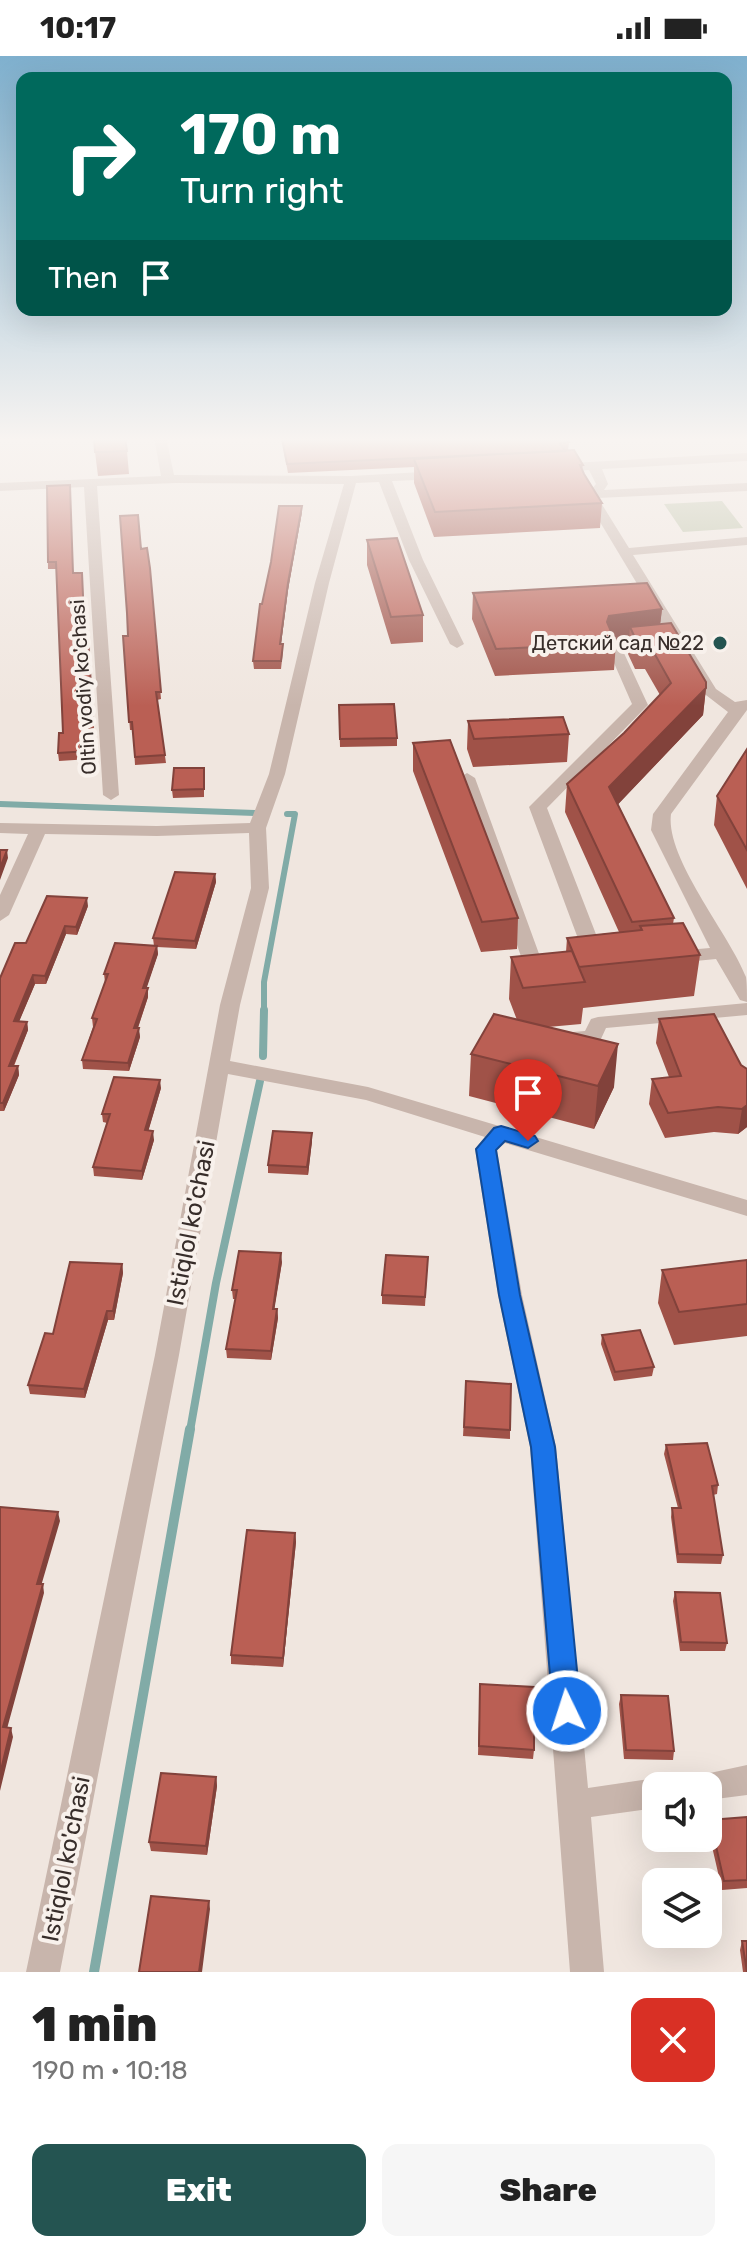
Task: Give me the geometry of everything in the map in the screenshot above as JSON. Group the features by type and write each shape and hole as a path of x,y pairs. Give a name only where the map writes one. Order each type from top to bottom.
{"street":[{"name":"Oltin vodiy ko'chasi","path":"93,526 111,795"},
{"name":"Istiqlol ko'chasi","path":"43,1972 221,1066 230,1005 260,888 257,828 277,774 338,526"},
{"path":"403,526 457,644"},
{"path":"609,526 710,692 742,708 662,814 660,830 701,916 747,996"},
{"path":"625,552 747,541"},
{"path":"467,778 535,968 590,964 538,807 640,705 614,647 679,641"},
{"path":"0,828 257,828"},
{"path":"0,915 38,830"},
{"path":"660,958 723,953"},
{"path":"536,1041 593,1037 598,1023 747,1009"},
{"path":"221,1066 368,1094 747,1208"},
{"path":"501,1133 486,1149 510,1295 543,1447 587,1972"},
{"path":"722,1784 747,1780"},
{"path":"574,1805 642,1795"}],"green space":[{"path":"679,526 743,528 683,532"}],"building":[{"path":"48,526 71,526 73,573 82,573 84,618 87,618 93,721 88,721 89,751 58,753 59,733 63,733 56,562 48,562"},
{"path":"121,526 139,526 141,549 147,548 150,568 161,692 156,692 165,755 135,757 132,722 129,722 123,636 128,636"},
{"path":"276,526 298,526 280,644 283,644 281,661 253,661 260,604"},
{"path":"397,538 423,615 391,617 367,540"},
{"path":"647,583 662,609 609,616 607,622 616,643 496,649 473,593"},
{"path":"671,623 706,682 706,688 609,787 674,918 632,922 567,784 624,733 671,683 648,642 637,642 630,627"},
{"path":"394,704 397,738 340,739 339,705"},
{"path":"563,717 569,734 474,739 468,721"},
{"path":"450,740 518,918 482,922 413,743"},
{"path":"747,749 747,850 717,796"},
{"path":"174,768 204,768 204,789 172,790"},
{"path":"0,850 7,850 0,868"},
{"path":"175,872 215,874 195,941 153,938"},
{"path":"47,896 87,898 76,927 65,926 45,976 33,975 14,1021 27,1022 9,1066 18,1066 3,1103 0,1103 0,978 15,943 26,943"},
{"path":"683,923 700,955 579,967 567,938 642,930 640,926"},
{"path":"115,943 157,946 143,988 148,988 134,1028 139,1028 128,1063 82,1060 97,1019 92,1018"},
{"path":"572,951 585,982 523,988 511,957"},
{"path":"494,1014 618,1044 598,1086 471,1054"},
{"path":"714,1014 741,1065 747,1069 747,1105 742,1109 718,1107 668,1113 652,1079 681,1076 659,1019"},
{"path":"114,1077 160,1080 145,1130 153,1131 142,1171 93,1167 110,1114 102,1114"},
{"path":"273,1131 312,1133 307,1167 268,1165"},
{"path":"239,1251 281,1253 271,1351 226,1349 237,1290 232,1290"},
{"path":"386,1255 428,1257 425,1297 382,1295"},
{"path":"747,1260 747,1304 679,1312 662,1270"},
{"path":"70,1262 122,1264 113,1311 107,1311 84,1389 28,1385 45,1333 53,1334"},
{"path":"640,1330 654,1367 615,1372 602,1335"},
{"path":"466,1381 511,1384 510,1430 464,1427"},
{"path":"707,1443 718,1485 712,1486 723,1555 678,1554 672,1508 681,1508 666,1445"},
{"path":"0,1507 58,1512 37,1584 43,1584 3,1727 11,1728 0,1774"},
{"path":"247,1530 295,1533 283,1658 231,1655"},
{"path":"675,1592 720,1593 727,1643 681,1642"},
{"path":"480,1684 534,1687 534,1750 479,1746"},
{"path":"621,1695 668,1696 674,1751 626,1750"},
{"path":"161,1773 216,1777 206,1846 149,1842"},
{"path":"747,1817 747,1880 724,1881 717,1852 722,1852 722,1819"},
{"path":"151,1896 209,1901 199,1972 139,1972"},
{"path":"742,1941 747,1941 747,1972"}],"waterway":[{"path":"0,804 255,813"},
{"path":"264,1010 264,982 295,814 287,814"},
{"path":"263,1056 264,1010"},
{"path":"190,1431 216,1283 260,1081"},
{"path":"94,1972 190,1429"}],"place":[{"name":"Детский сад №22","path":"720,643"}],"route":[{"path":"528,1141 501,1133 486,1149 510,1295 543,1447 567,1711"}]}
